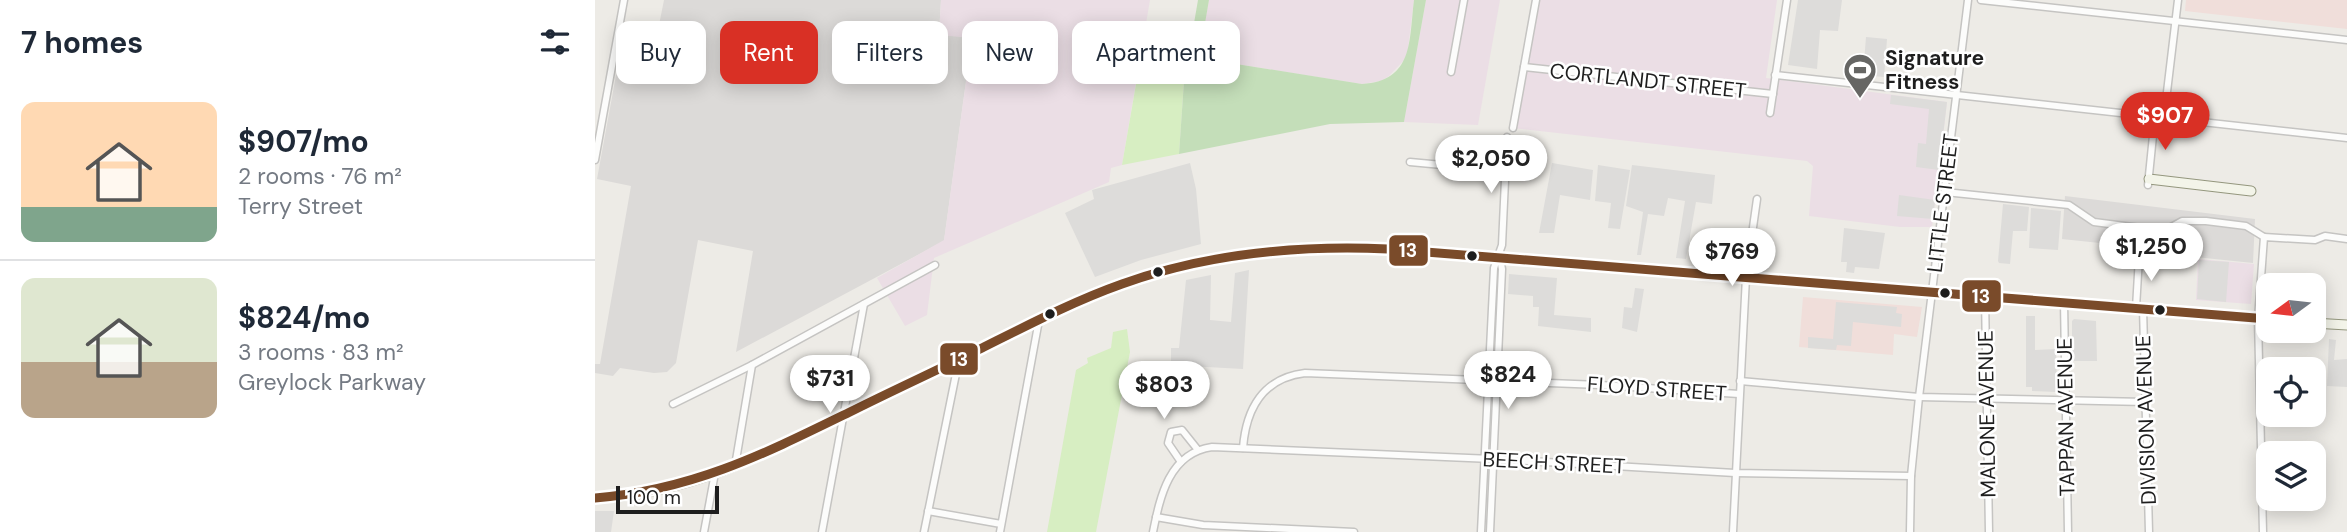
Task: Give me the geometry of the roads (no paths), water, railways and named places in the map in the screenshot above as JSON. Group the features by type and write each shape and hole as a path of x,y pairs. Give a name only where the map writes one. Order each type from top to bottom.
{"main road":[{"path":"2148,182 2251,191"},
{"path":"595,498 661,489 735,466 1100,292 1141,277 1257,251 1344,247 1499,257 2256,318"},
{"path":"2326,324 2347,325"}],"street":[{"path":"595,160 624,0"},
{"path":"1451,72 1464,0"},
{"path":"1513,128 1536,0"},
{"path":"1770,113 1787,0"},
{"name":"LITTLE STREET","path":"1910,532 1911,476 1919,397 1968,0"},
{"path":"1981,0 2347,40"},
{"path":"2164,117 2178,0"},
{"name":"CORTLANDT STREET","path":"1524,67 1773,94"},
{"name":"CORTLANDT STREET","path":"1776,75 2347,138"},
{"path":"2148,182 2155,116"},
{"path":"1481,532 1494,269 1502,245 1507,137"},
{"path":"1410,162 1506,171"},
{"path":"1945,192 2069,205 2094,222 2164,231 2182,221 2206,221 2246,226 2264,237 2315,240 2325,236 2347,239"},
{"path":"1733,532 1746,277 1757,199"},
{"path":"2264,237 2264,273"},
{"path":"1490,532 1502,269 1499,257"},
{"name":"DIVISION AVENUE","path":"2139,257 2149,532"},
{"path":"673,404 752,365 935,265"},
{"name":"MALONE AVENUE","path":"1985,296 1989,532"},
{"name":"TAPPAN AVENUE","path":"2064,302 2068,532"},
{"path":"822,532 864,304"},
{"path":"928,511 1000,528 1039,320"},
{"path":"2263,343 2263,532"},
{"path":"924,532 959,359"},
{"path":"735,466 752,365"},
{"name":"FLOYD STREET","path":"1243,448 1245,429 1255,403 1270,385 1290,376 1311,373 1739,394"},
{"name":"FLOYD STREET","path":"1740,381 1919,397 2145,402"},
{"path":"1153,532 1164,486 1181,462 1198,450 1182,430 1171,432 1168,443 1181,462"},
{"name":"BEECH STREET","path":"1198,450 1212,447 1243,448 1735,472 1911,476"},
{"path":"704,532 715,473"},
{"path":"1156,517 1203,525 1355,532"}],"place":[{"name":"Signature Fitness","path":"1860,100"}]}
